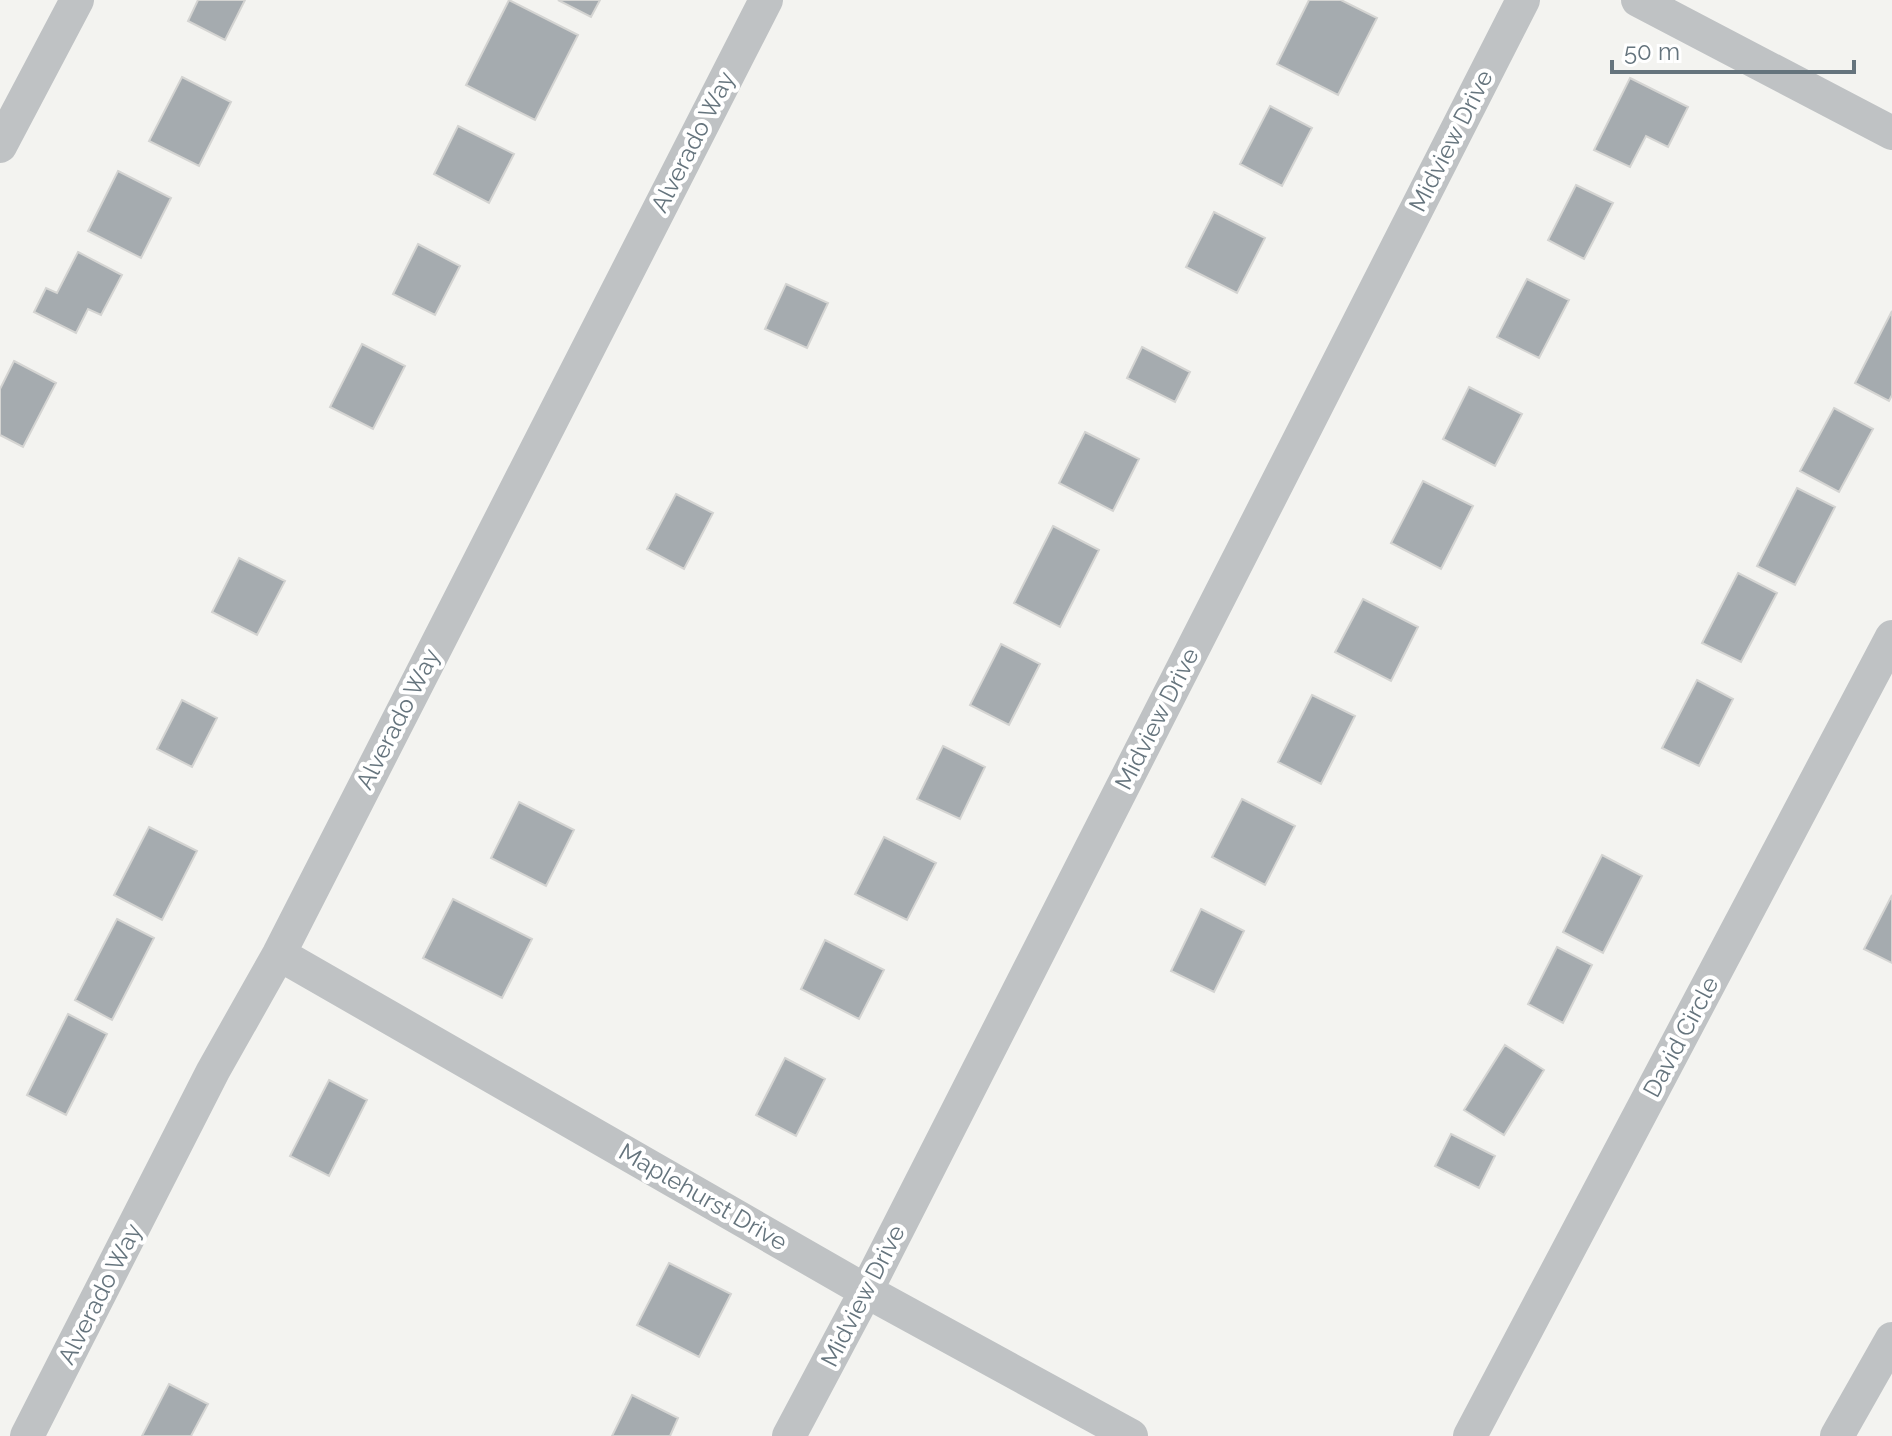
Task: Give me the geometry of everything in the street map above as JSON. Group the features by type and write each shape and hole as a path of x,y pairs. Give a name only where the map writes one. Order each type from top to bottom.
{"street":[{"path":"0,146 77,0"},
{"name":"Alverado Way","path":"27,1436 213,1071 279,954 559,400 766,0"},
{"name":"Midview Drive","path":"789,1436 866,1291 1523,0"},
{"path":"1638,0 1892,133"},
{"name":"David Circle","path":"1470,1436 1892,637"},
{"name":"Maplehurst Drive","path":"279,954 866,1291 1131,1436"},
{"path":"1837,1436 1892,1339"}],"building":[{"path":"198,0 245,0 225,40 188,21"},
{"path":"509,0 578,35 535,120 466,85"},
{"path":"558,0 600,0 591,17"},
{"path":"1309,0 1341,0 1377,18 1338,95 1277,64"},
{"path":"182,77 231,102 199,166 149,141"},
{"path":"1630,78 1688,107 1668,147 1646,136 1630,167 1594,150"},
{"path":"1270,106 1312,128 1282,186 1240,164"},
{"path":"458,126 514,154 489,203 434,174"},
{"path":"118,171 171,198 141,258 88,231"},
{"path":"1576,185 1613,203 1584,259 1548,240"},
{"path":"1214,212 1265,238 1237,293 1186,267"},
{"path":"418,244 460,266 435,315 393,294"},
{"path":"78,252 122,275 101,315 88,309 76,333 34,312 46,288 57,293"},
{"path":"1527,279 1569,300 1539,358 1497,337"},
{"path":"786,284 828,303 807,348 765,329"},
{"path":"1892,311 1892,395 1889,401 1855,383"},
{"path":"362,344 405,366 373,429 330,407"},
{"path":"1142,347 1190,372 1175,402 1127,378"},
{"path":"14,361 56,383 23,447 0,435 0,389"},
{"path":"1469,387 1522,414 1495,466 1443,439"},
{"path":"1834,408 1873,429 1839,492 1800,471"},
{"path":"1085,432 1139,459 1113,511 1059,483"},
{"path":"1423,481 1473,506 1441,569 1391,543"},
{"path":"1797,488 1835,507 1795,585 1757,566"},
{"path":"676,494 713,513 684,569 647,549"},
{"path":"1053,526 1099,550 1060,627 1014,603"},
{"path":"239,558 285,581 257,635 212,612"},
{"path":"1738,573 1777,593 1741,662 1702,643"},
{"path":"1363,599 1418,627 1391,681 1335,652"},
{"path":"1001,644 1040,664 1009,725 970,705"},
{"path":"1697,680 1733,699 1699,766 1662,748"},
{"path":"1312,695 1355,716 1321,784 1278,762"},
{"path":"182,700 217,718 192,767 157,749"},
{"path":"943,746 985,767 960,819 917,799"},
{"path":"1242,799 1295,826 1265,885 1212,857"},
{"path":"519,802 574,830 546,886 491,858"},
{"path":"149,827 197,851 162,920 114,895"},
{"path":"884,837 936,863 907,920 855,894"},
{"path":"1602,855 1642,876 1603,953 1563,932"},
{"path":"1892,895 1892,963 1864,949"},
{"path":"453,899 532,939 502,998 423,958"},
{"path":"1201,909 1244,931 1214,992 1171,971"},
{"path":"117,919 154,938 112,1020 75,1000"},
{"path":"825,940 884,970 859,1019 801,989"},
{"path":"1557,947 1592,965 1563,1023 1528,1004"},
{"path":"68,1014 107,1034 66,1115 27,1095"},
{"path":"1505,1045 1544,1070 1504,1135 1464,1110"},
{"path":"785,1058 825,1079 796,1136 756,1115"},
{"path":"329,1080 367,1100 329,1176 290,1156"},
{"path":"1451,1134 1495,1156 1479,1188 1435,1166"},
{"path":"669,1263 731,1294 699,1357 637,1325"},
{"path":"169,1384 208,1404 191,1436 142,1436"},
{"path":"632,1395 678,1418 670,1436 612,1436"}]}
